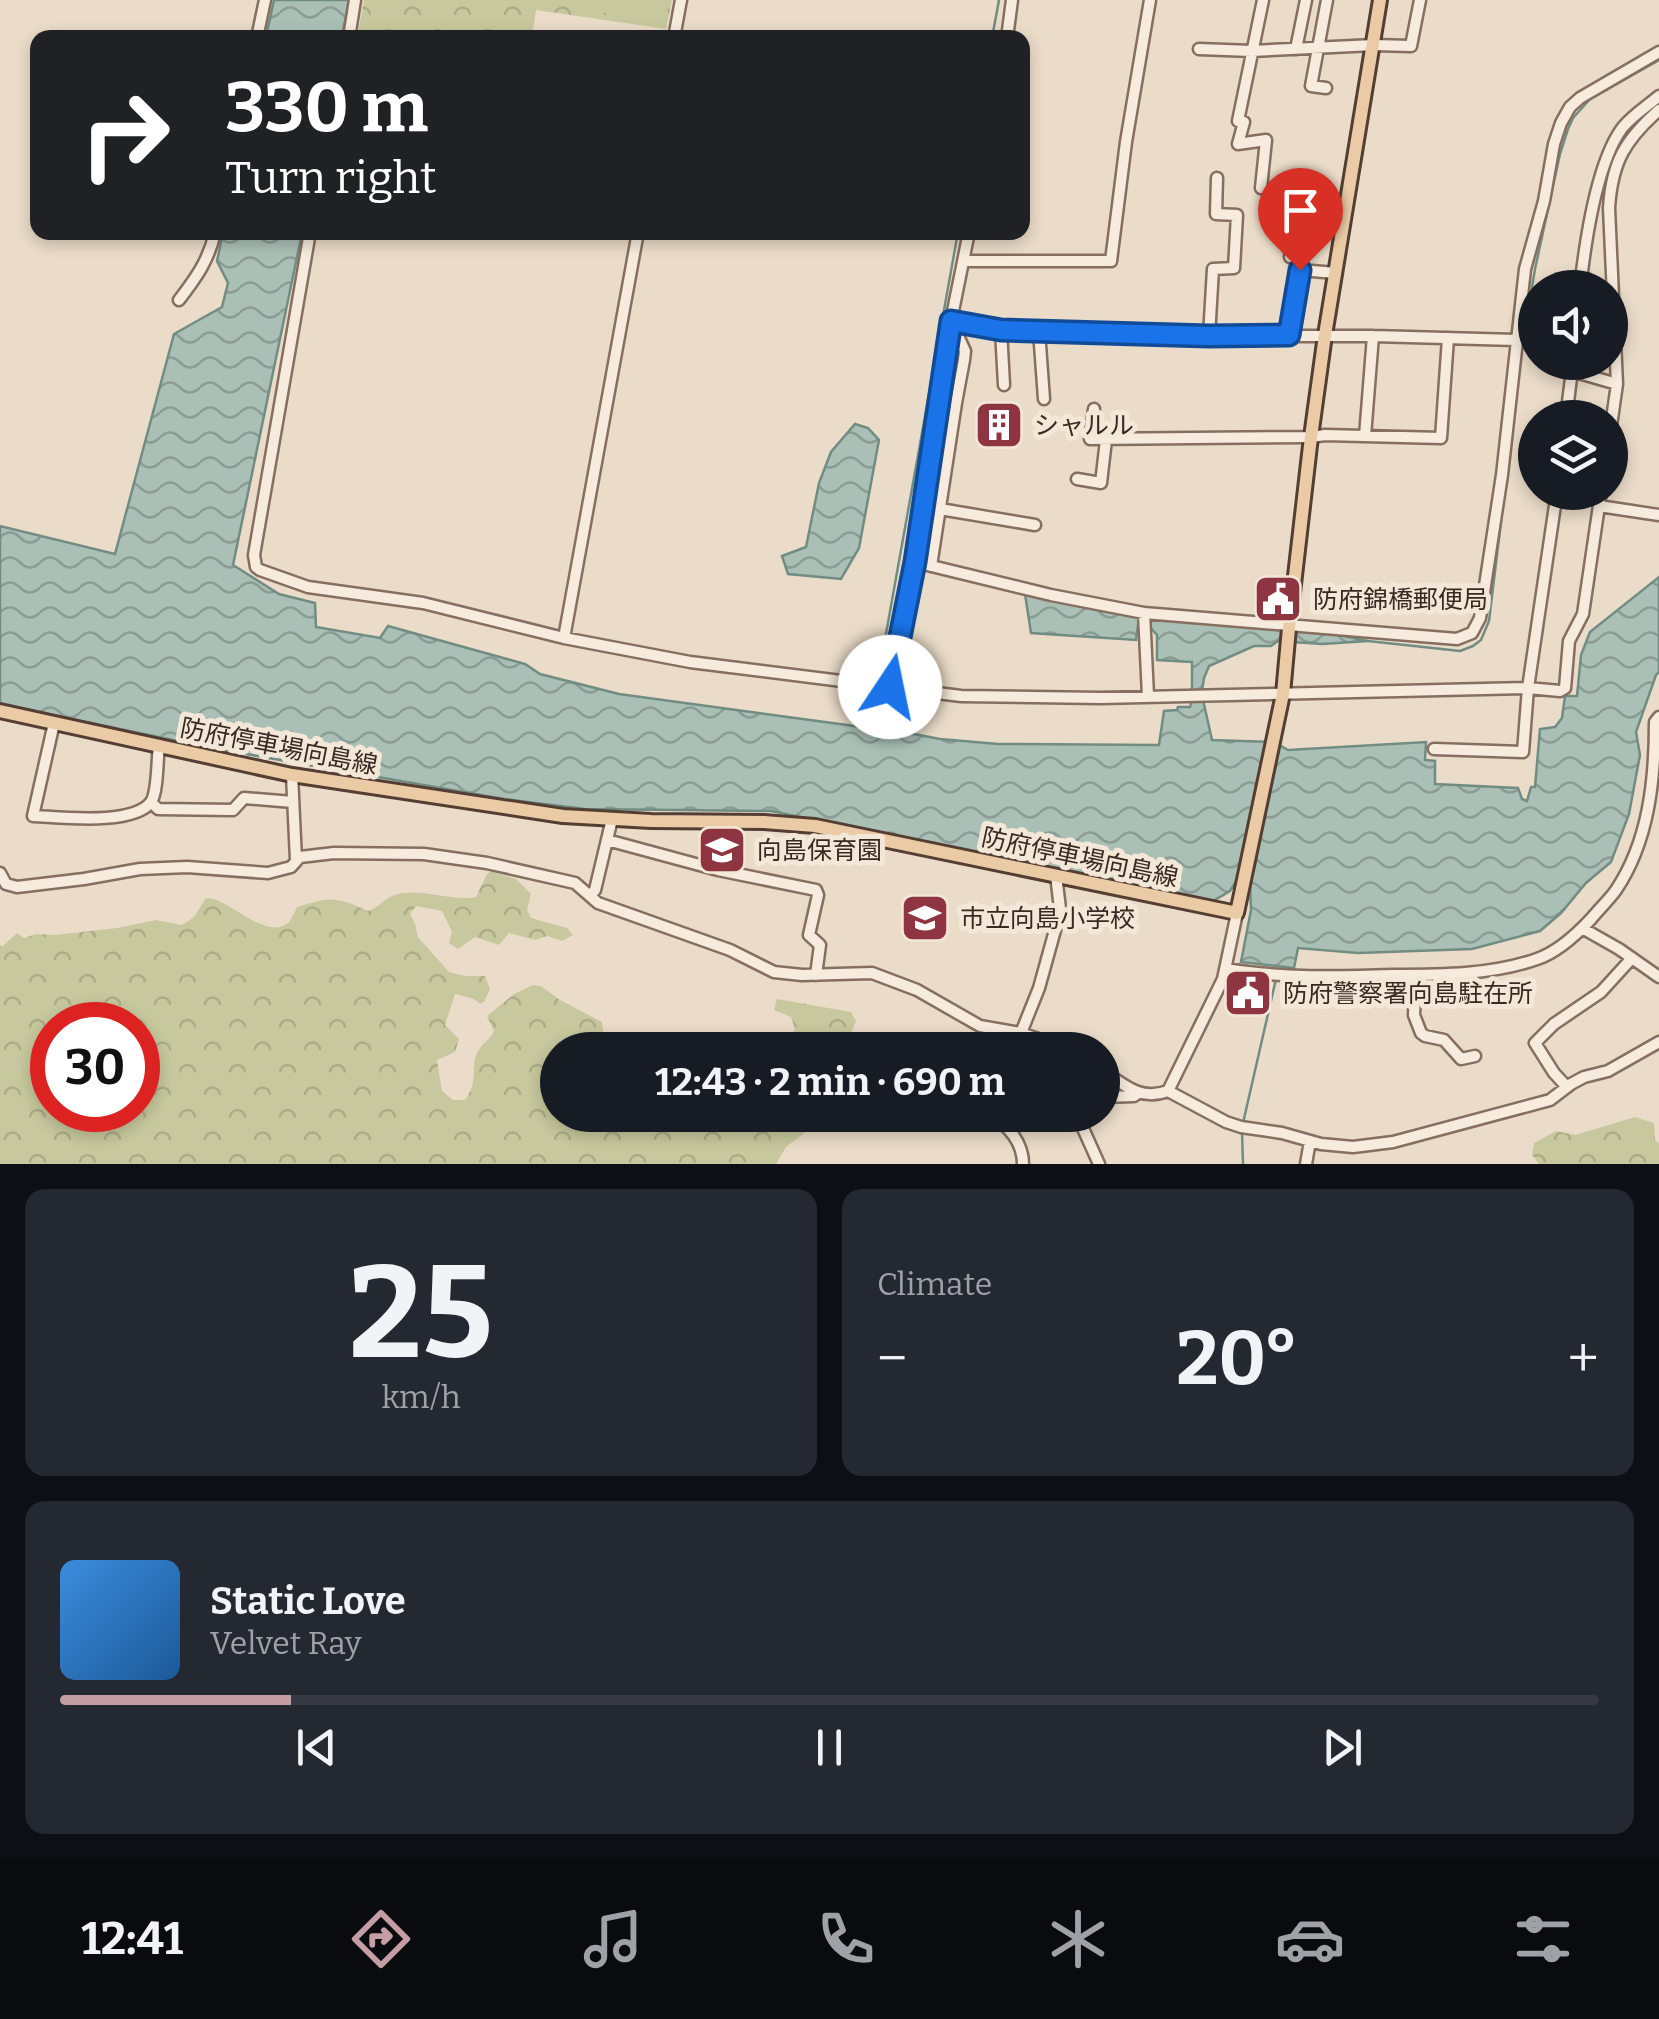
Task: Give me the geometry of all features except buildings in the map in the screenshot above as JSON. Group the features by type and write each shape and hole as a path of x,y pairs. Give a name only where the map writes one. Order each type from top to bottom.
{"main road":[{"path":"1237,913 1284,694 1325,335 1380,0"},
{"name":"防府停車場向島線","path":"0,711 292,775 563,816 815,826 1237,913"}],"street":[{"path":"259,30 265,0"},
{"path":"349,30 355,0"},
{"path":"675,30 680,0"},
{"path":"1007,30 1012,0"},
{"path":"962,261 1110,261 1150,0"},
{"path":"1261,188 1266,140 1238,144 1244,122 1238,121 1262,0"},
{"path":"1296,49 1306,0"},
{"path":"1326,0 1311,86 1326,88"},
{"path":"1200,50 1411,46 1420,0"},
{"path":"915,562 1144,613 1457,639 1472,633 1480,618 1502,475 1525,269 1544,201 1554,144 1570,107 1580,98 1659,52"},
{"path":"1582,270 1606,160 1622,129 1659,96"},
{"path":"1615,400 1611,188 1624,148 1659,110"},
{"path":"1209,336 1213,269 1234,268 1237,215 1216,214 1217,178"},
{"path":"1289,335 1302,259 1290,257 1295,212"},
{"path":"179,300 200,272 213,240"},
{"path":"309,240 254,555 256,567 308,587 423,604 564,638 690,662 961,696 1100,698 1528,688 1560,691 1565,688 1569,641 1584,614 1598,510"},
{"path":"564,638 637,240"},
{"path":"890,687 915,562 966,240"},
{"path":"1300,270 1336,273"},
{"path":"951,321 1001,330 1516,340"},
{"path":"931,566 965,351 951,321"},
{"path":"1001,330 1004,385"},
{"path":"1039,331 1044,399"},
{"path":"1365,436 1373,336"},
{"path":"1094,409 1090,439 1325,435 1441,438 1448,338"},
{"path":"1606,380 1617,384"},
{"path":"1078,479 1101,483 1106,440"},
{"path":"940,509 1035,525"},
{"path":"1434,749 1523,752 1528,688 1554,510"},
{"path":"1626,510 1659,515"},
{"path":"1144,613 1148,696"},
{"path":"1226,969 1278,974 1416,975 1490,970 1529,962 1555,950 1615,892 1627,870 1656,780 1655,722 1659,718"},
{"path":"54,723 33,816 95,820 130,814 151,802 158,746"},
{"path":"292,775 296,860"},
{"path":"151,802 158,809 234,810 244,798 293,802"},
{"path":"590,896 596,890 612,820"},
{"path":"608,840 718,870 816,890 809,936 820,945 816,974"},
{"path":"0,873 6,884 17,887 140,869 186,867 268,873 291,867 300,857 334,853 447,856 575,883 598,903 730,950 774,972 883,976 917,990 980,1026 1016,1032"},
{"path":"1022,1032 1062,917 1056,875"},
{"path":"1120,1082 1138,1093 1156,1096 1168,1091 1226,969 1237,913"},
{"path":"1582,928 1659,977"},
{"path":"1566,1087 1535,1043 1554,1024 1601,992 1632,958"},
{"path":"1416,975 1414,1014 1421,1033 1444,1040 1461,1059 1475,1056"},
{"path":"1168,1091 1226,1122 1321,1144 1354,1147 1393,1142 1550,1100 1584,1077 1616,1067 1659,1042"},
{"path":"1120,1097 1138,1093"},
{"path":"1010,1132 1023,1150 1023,1164"},
{"path":"1084,1132 1098,1164"},
{"path":"1306,1164 1310,1141"}],"green space":[{"path":"364,0 672,0 666,29 536,10 533,30 358,30"},
{"path":"535,0 669,0 665,24"},
{"path":"490,871 516,879 531,894 527,910 531,918 567,928 573,935 562,941 547,936 535,940 509,933 499,945 475,937 458,949 449,943 452,932 442,911 416,906 410,914 418,937 449,972 485,976 490,989 480,1004 455,994 445,1025 459,1039 455,1052 437,1060 442,1091 453,1100 465,1100 469,1093 475,1057 494,1031 487,1016 514,994 533,985 602,1022 603,1032 540,1032 540,1132 806,1132 786,1147 776,1164 0,1164 0,945 17,933 24,938 156,920 182,925 194,917 206,898 259,923 280,927 289,922 297,907 326,900 368,911 391,896 404,893 476,897"},
{"path":"777,999 851,1012 856,1021 851,1032 793,1032 791,1017 774,1010"},
{"path":"1635,1117 1654,1123 1659,1164 1539,1164 1532,1155 1534,1143 1556,1131 1575,1135"}],"water":[{"path":"274,0 349,0 343,30 268,30"},
{"path":"222,240 301,240 233,565 279,594 315,603 316,627 380,638 388,626 525,664 540,674 619,694 862,727 872,689 882,690 883,728 940,739 998,744 1159,745 1164,711 1190,707 1192,700 1203,700 1212,740 1274,742 1288,750 1426,742 1425,760 1435,761 1435,784 1518,788 1527,801 1531,787 1535,787 1540,729 1555,727 1562,718 1565,696 1577,696 1581,655 1590,632 1659,577 1659,672 1636,732 1640,755 1629,814 1611,862 1540,931 1472,949 1358,953 1298,948 1294,968 1241,962 1251,910 1250,884 1237,880 1230,891 1213,901 771,811 585,809 504,799 211,748 0,704 0,526 115,554 174,334 222,307 228,283 217,261"},
{"path":"855,424 868,428 879,440 859,548 841,579 788,574 782,556 806,547 819,483 831,452"},
{"path":"1025,594 1139,618 1136,640 1031,633"},
{"path":"1148,619 1324,632 1368,641 1278,641 1271,646 1254,646 1209,666 1202,691 1192,691 1192,662 1157,660 1157,635"}],"waterway":[{"path":"993,30 999,0"},
{"path":"1368,641 1460,651 1481,640 1489,621 1522,348 1560,154 1573,118 1590,99 1659,60"},
{"path":"877,684 957,240"},
{"path":"1243,1123 1276,979"},
{"path":"1242,1131 1243,1164"}],"place":[{"name":"シャルル","path":"999,425"},
{"name":"防府錦橋郵便局","path":"1278,599"},
{"name":"向島保育園","path":"722,850"},
{"name":"市立向島小学校","path":"925,918"},
{"name":"防府警察署向島駐在所","path":"1248,993"}],"route":[{"path":"890,687 915,562 951,321 1001,330 1289,335 1300,270"}]}
